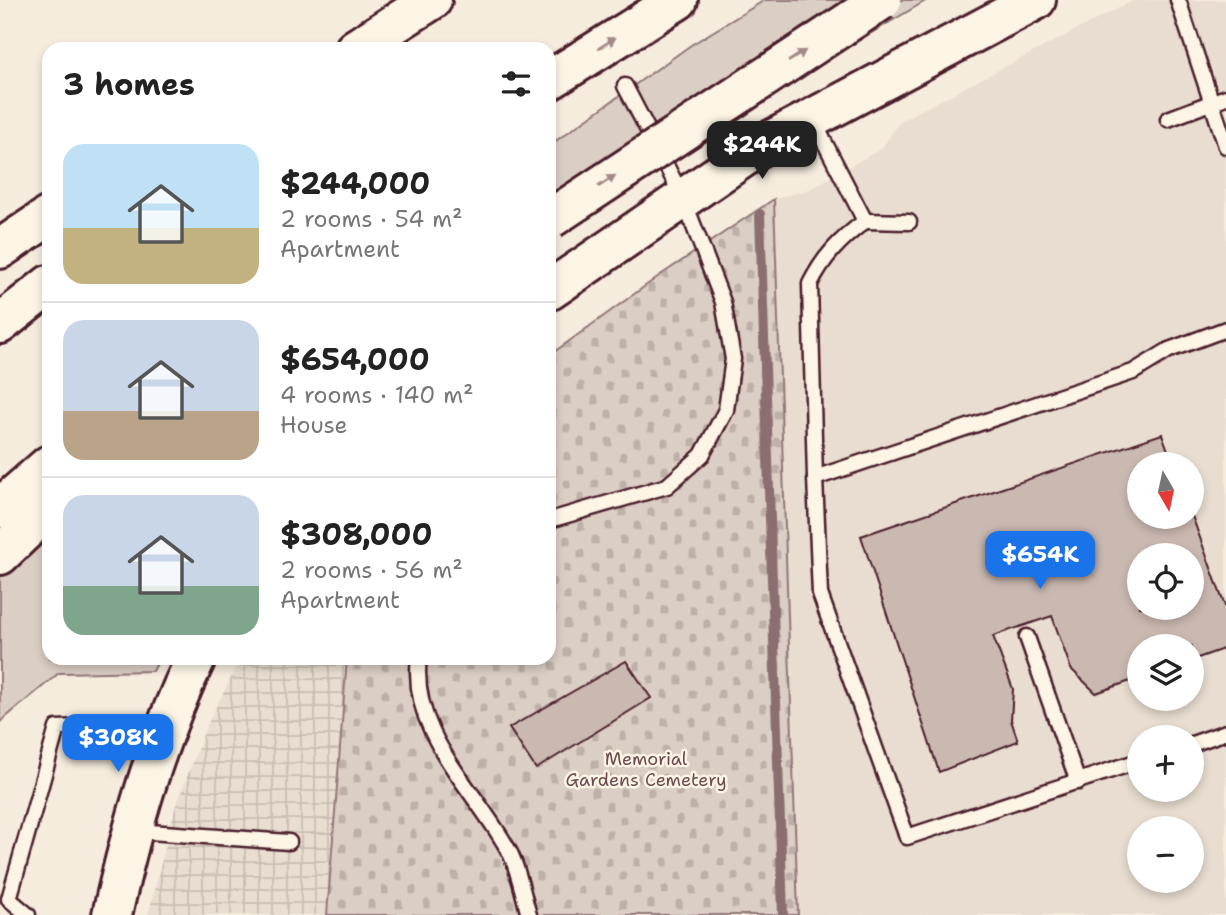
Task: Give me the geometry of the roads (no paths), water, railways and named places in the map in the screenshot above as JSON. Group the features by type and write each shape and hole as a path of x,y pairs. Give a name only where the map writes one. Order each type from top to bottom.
{"main road":[{"path":"366,42 432,0"},
{"path":"556,76 678,0"},
{"path":"556,215 882,0"},
{"path":"556,286 760,146 1036,0"},
{"path":"0,249 42,221"},
{"path":"0,324 42,291"},
{"path":"0,509 42,471"},
{"path":"0,509 42,501"},
{"path":"0,555 42,515"},
{"path":"112,915 131,831 166,724 193,665"}],"lane":[{"path":"1178,0 1226,146"},
{"path":"556,518 667,486 702,455 726,410 733,359 723,302 683,198 625,86"},
{"path":"1168,120 1226,97"},
{"path":"811,117 866,221"},
{"path":"909,222 866,221 839,240 821,262 810,285 820,594 907,837 1127,765"},
{"path":"815,478 1133,372 1169,350 1226,329"},
{"path":"1027,637 1078,782"},
{"path":"418,665 416,678 427,723 461,781 511,854 529,915"},
{"path":"28,915 9,899 57,728 166,724"},
{"path":"1204,740 1226,732"},
{"path":"131,831 289,842"}],"waterway":[{"path":"760,214 783,915"}],"park label":[{"name":"Memorial Gardens Cemetery","path":"646,769"}]}
